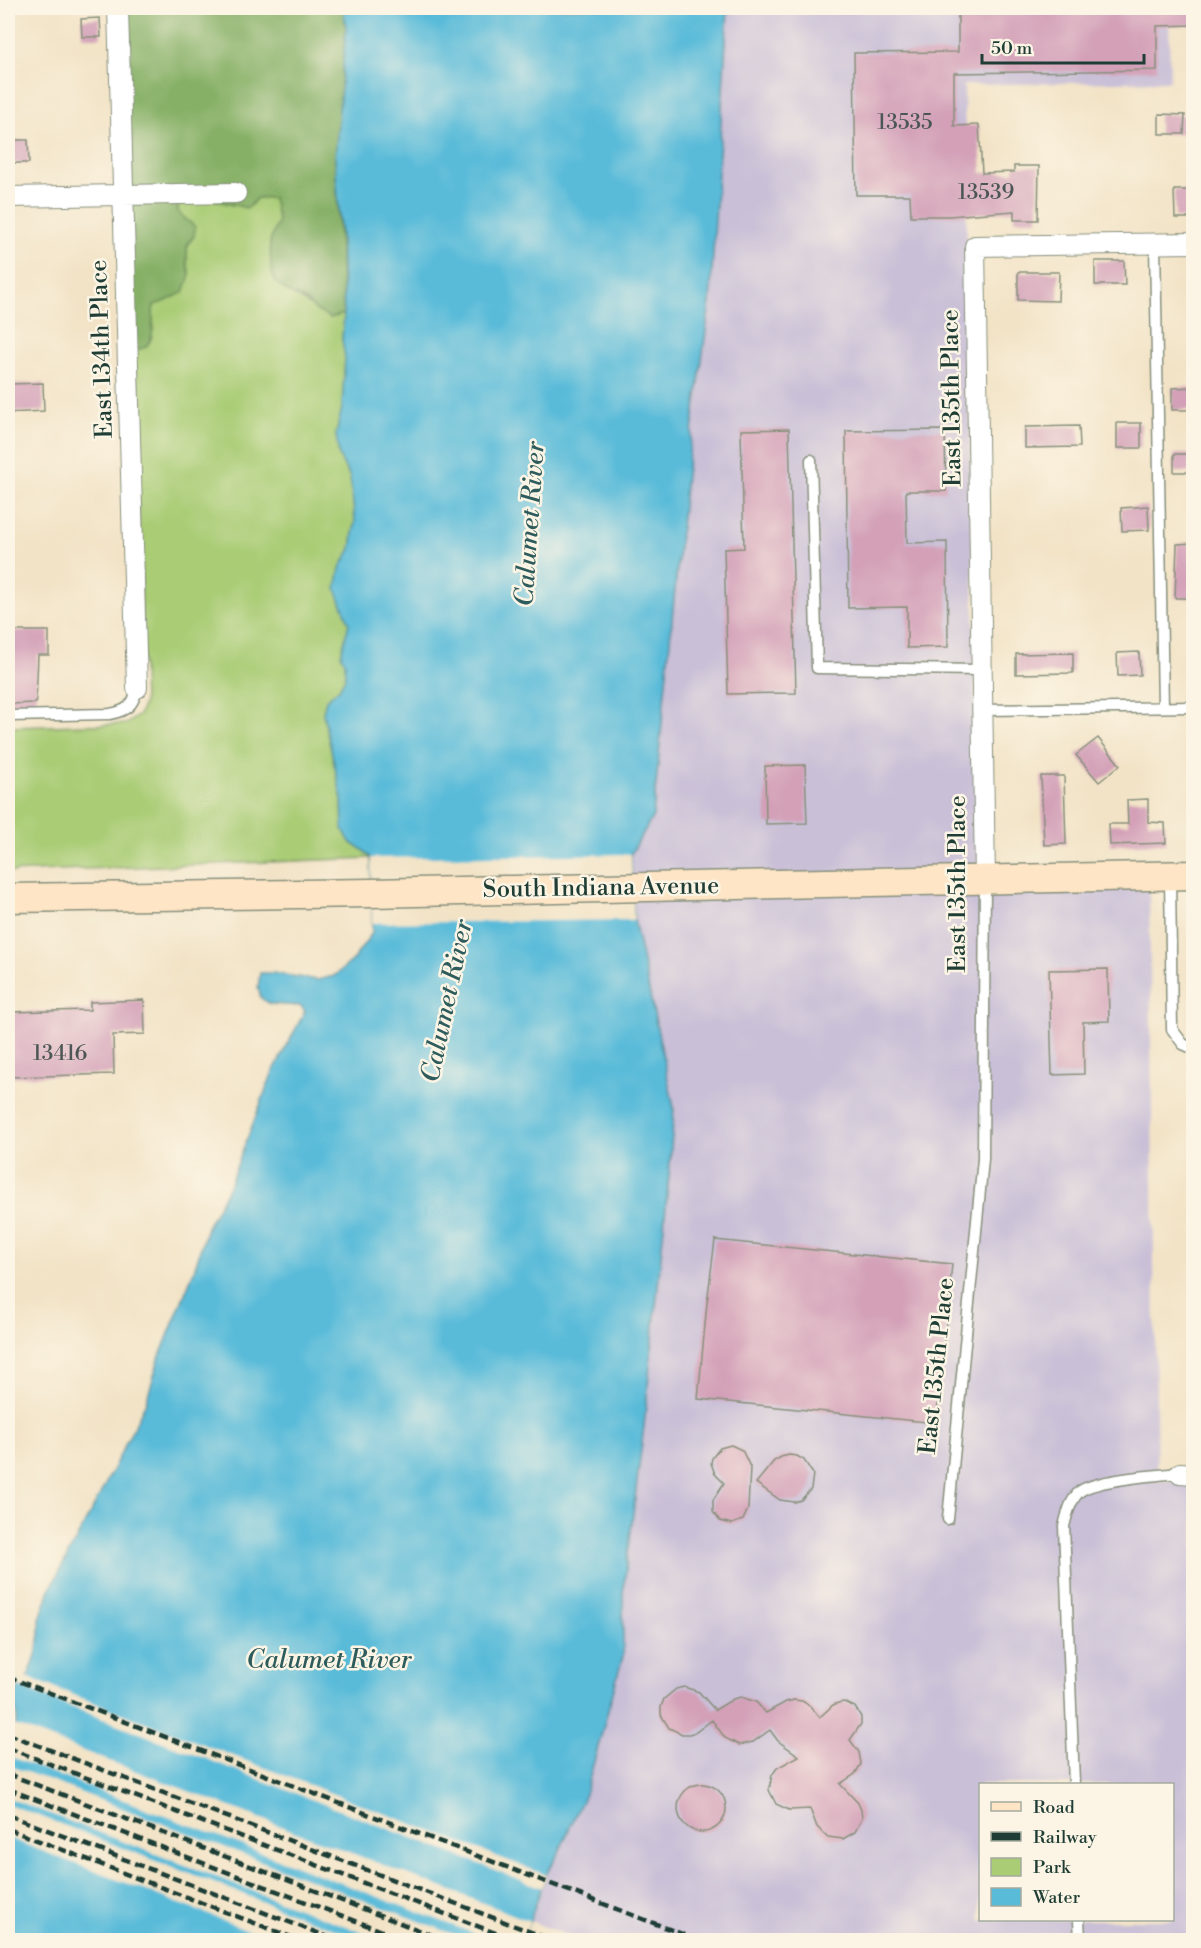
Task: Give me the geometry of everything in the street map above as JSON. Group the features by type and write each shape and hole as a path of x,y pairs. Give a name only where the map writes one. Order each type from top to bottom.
{"main road":[{"name":"South Indiana Avenue","path":"8,898 371,893 1182,875"}],"street":[{"name":"East 134th Place","path":"118,8 137,688"},
{"path":"8,197 236,193"},
{"path":"1155,243 1194,243"},
{"name":"East 135th Place","path":"985,879 975,246 1155,243"}],"lane":[{"path":"1155,243 1163,707"},
{"path":"811,460 817,668 981,670"},
{"path":"8,716 121,712 131,705 137,688"},
{"path":"982,710 1194,707"},
{"path":"1182,875 1172,1029 1183,1044 1194,1049"},
{"name":"East 135th Place","path":"948,1519 983,1159 985,879"},
{"path":"1074,1783 1064,1526 1070,1506 1080,1491 1097,1484 1131,1478 1187,1473"},
{"path":"1079,1921 1080,1941"}],"shaded area":[{"path":"728,8 1169,8 1170,81 964,85 979,885 1149,883 1157,1481 1194,1481 1193,1940 580,1940 530,1921 546,1875 585,1794 623,1656 623,1594 644,1426 669,1176 634,920 631,854 653,816 686,475 710,302"}],"green space":[{"path":"124,8 343,8 346,27 335,159 344,314 330,318 275,282 271,269 270,242 278,221 273,198 257,198 248,208 213,199 196,198 178,204 178,212 195,227 194,236 187,245 190,275 184,292 154,305 151,340 148,345 134,350"},
{"path":"273,197 278,221 270,242 288,292 330,318 344,314 342,339 345,358 342,408 336,435 339,456 350,477 355,521 351,549 340,568 349,623 345,678 339,689 326,700 323,713 342,799 343,829 350,842 371,858 8,872 8,727 126,724 139,715 144,703 134,350 154,329 152,315 154,304 166,301 190,275 186,254 188,245 194,236 178,212 178,204 189,198 211,198 232,205 257,198"}],"water":[{"name":"Calumet River","path":"343,8 728,8 710,302 686,475 653,816 631,854 634,920 674,1108 644,1426 623,1594 623,1656 585,1794 546,1875 523,1940 8,1940 8,1735 17,1722 15,1698 20,1684 29,1675 36,1655 40,1619 50,1589 146,1402 160,1356 194,1271 207,1227 229,1186 272,1074 305,1011 301,1006 270,1004 261,998 258,988 260,973 317,980 334,976 352,961 372,933 371,858 350,842 343,829 342,799 323,713 326,700 339,689 345,678 345,662 341,655 349,623 336,589 340,568 351,549 355,521 350,477 339,456 336,435 342,408 345,358 342,339 344,314 341,237 335,159 346,27"}],"pier":[{"path":"631,854 634,920 372,923 371,858"},
{"path":"24,1676 546,1875 542,1888 17,1686"},
{"path":"12,1724 530,1921 523,1940 491,1940 8,1756 8,1730"},
{"path":"8,1765 469,1940 382,1940 8,1798"},
{"path":"8,1804 362,1940 274,1940 8,1838"}],"building":[{"path":"958,8 1194,8 1194,25 1157,26 1157,70 954,73 954,126 979,125 982,173 1014,172 1014,166 1039,166 1038,220 1014,220 1014,211 949,216 911,216 910,195 856,195 854,53 958,52"},
{"path":"100,18 101,37 82,37 81,19"},
{"path":"1159,114 1185,115 1184,134 1159,134"},
{"path":"8,140 28,140 29,163 8,163"},
{"path":"1174,190 1191,190 1191,218 1175,218"},
{"path":"1095,261 1124,261 1125,285 1095,285"},
{"path":"1018,272 1059,272 1058,301 1018,300"},
{"path":"43,383 44,411 8,413 8,384"},
{"path":"1194,387 1194,410 1172,410 1172,388"},
{"path":"1117,423 1141,423 1141,448 1117,448"},
{"path":"1079,426 1080,447 1025,448 1025,427"},
{"path":"789,429 796,693 728,694 724,549 744,548 741,430"},
{"path":"945,430 946,491 906,491 907,543 947,542 948,647 907,648 907,607 848,608 846,431"},
{"path":"1174,454 1194,454 1194,472 1174,472"},
{"path":"1148,506 1149,530 1122,531 1121,508"},
{"path":"1194,543 1194,598 1175,598 1177,544"},
{"path":"8,631 49,631 49,655 38,655 36,703 8,704"},
{"path":"1139,652 1140,675 1118,676 1117,653"},
{"path":"1073,653 1073,673 1016,674 1016,654"},
{"path":"1098,738 1120,765 1099,782 1076,755"},
{"path":"805,765 807,823 766,824 765,766"},
{"path":"1041,776 1064,776 1066,844 1044,845"},
{"path":"1148,799 1148,822 1165,823 1166,843 1110,845 1109,824 1128,824 1127,800"},
{"path":"1108,969 1109,1021 1083,1022 1084,1074 1052,1075 1049,970"},
{"path":"144,1000 145,1034 113,1035 114,1074 8,1077 8,1012 90,1010 90,1002"},
{"path":"715,1240 952,1264 936,1423 698,1399"},
{"path":"731,1445 742,1450 750,1467 748,1509 743,1520 732,1524 720,1521 713,1512 713,1500 724,1483 715,1474 711,1463 720,1448"},
{"path":"789,1455 804,1460 813,1474 811,1489 801,1500 794,1502 780,1500 756,1483 774,1461"},
{"path":"684,1687 699,1692 715,1710 741,1697 756,1702 766,1713 794,1700 809,1705 820,1717 838,1703 844,1702 855,1707 861,1717 861,1724 850,1740 859,1752 861,1764 855,1774 840,1784 858,1803 861,1810 862,1818 855,1832 843,1839 828,1837 817,1827 810,1809 789,1810 776,1804 769,1790 772,1775 777,1768 799,1756 778,1741 770,1730 753,1742 739,1745 725,1738 712,1720 696,1732 689,1734 682,1734 669,1728 661,1715 661,1707 664,1699 676,1689"},
{"path":"702,1784 719,1791 726,1808 719,1825 702,1832 685,1825 678,1808 685,1791"}],"railway":[{"path":"8,1677 698,1940"},
{"path":"8,1734 552,1940"},
{"path":"8,1748 514,1940"},
{"path":"8,1774 445,1940"},
{"path":"8,1789 406,1940"},
{"path":"8,1815 336,1940"},
{"path":"8,1829 299,1940"}]}
